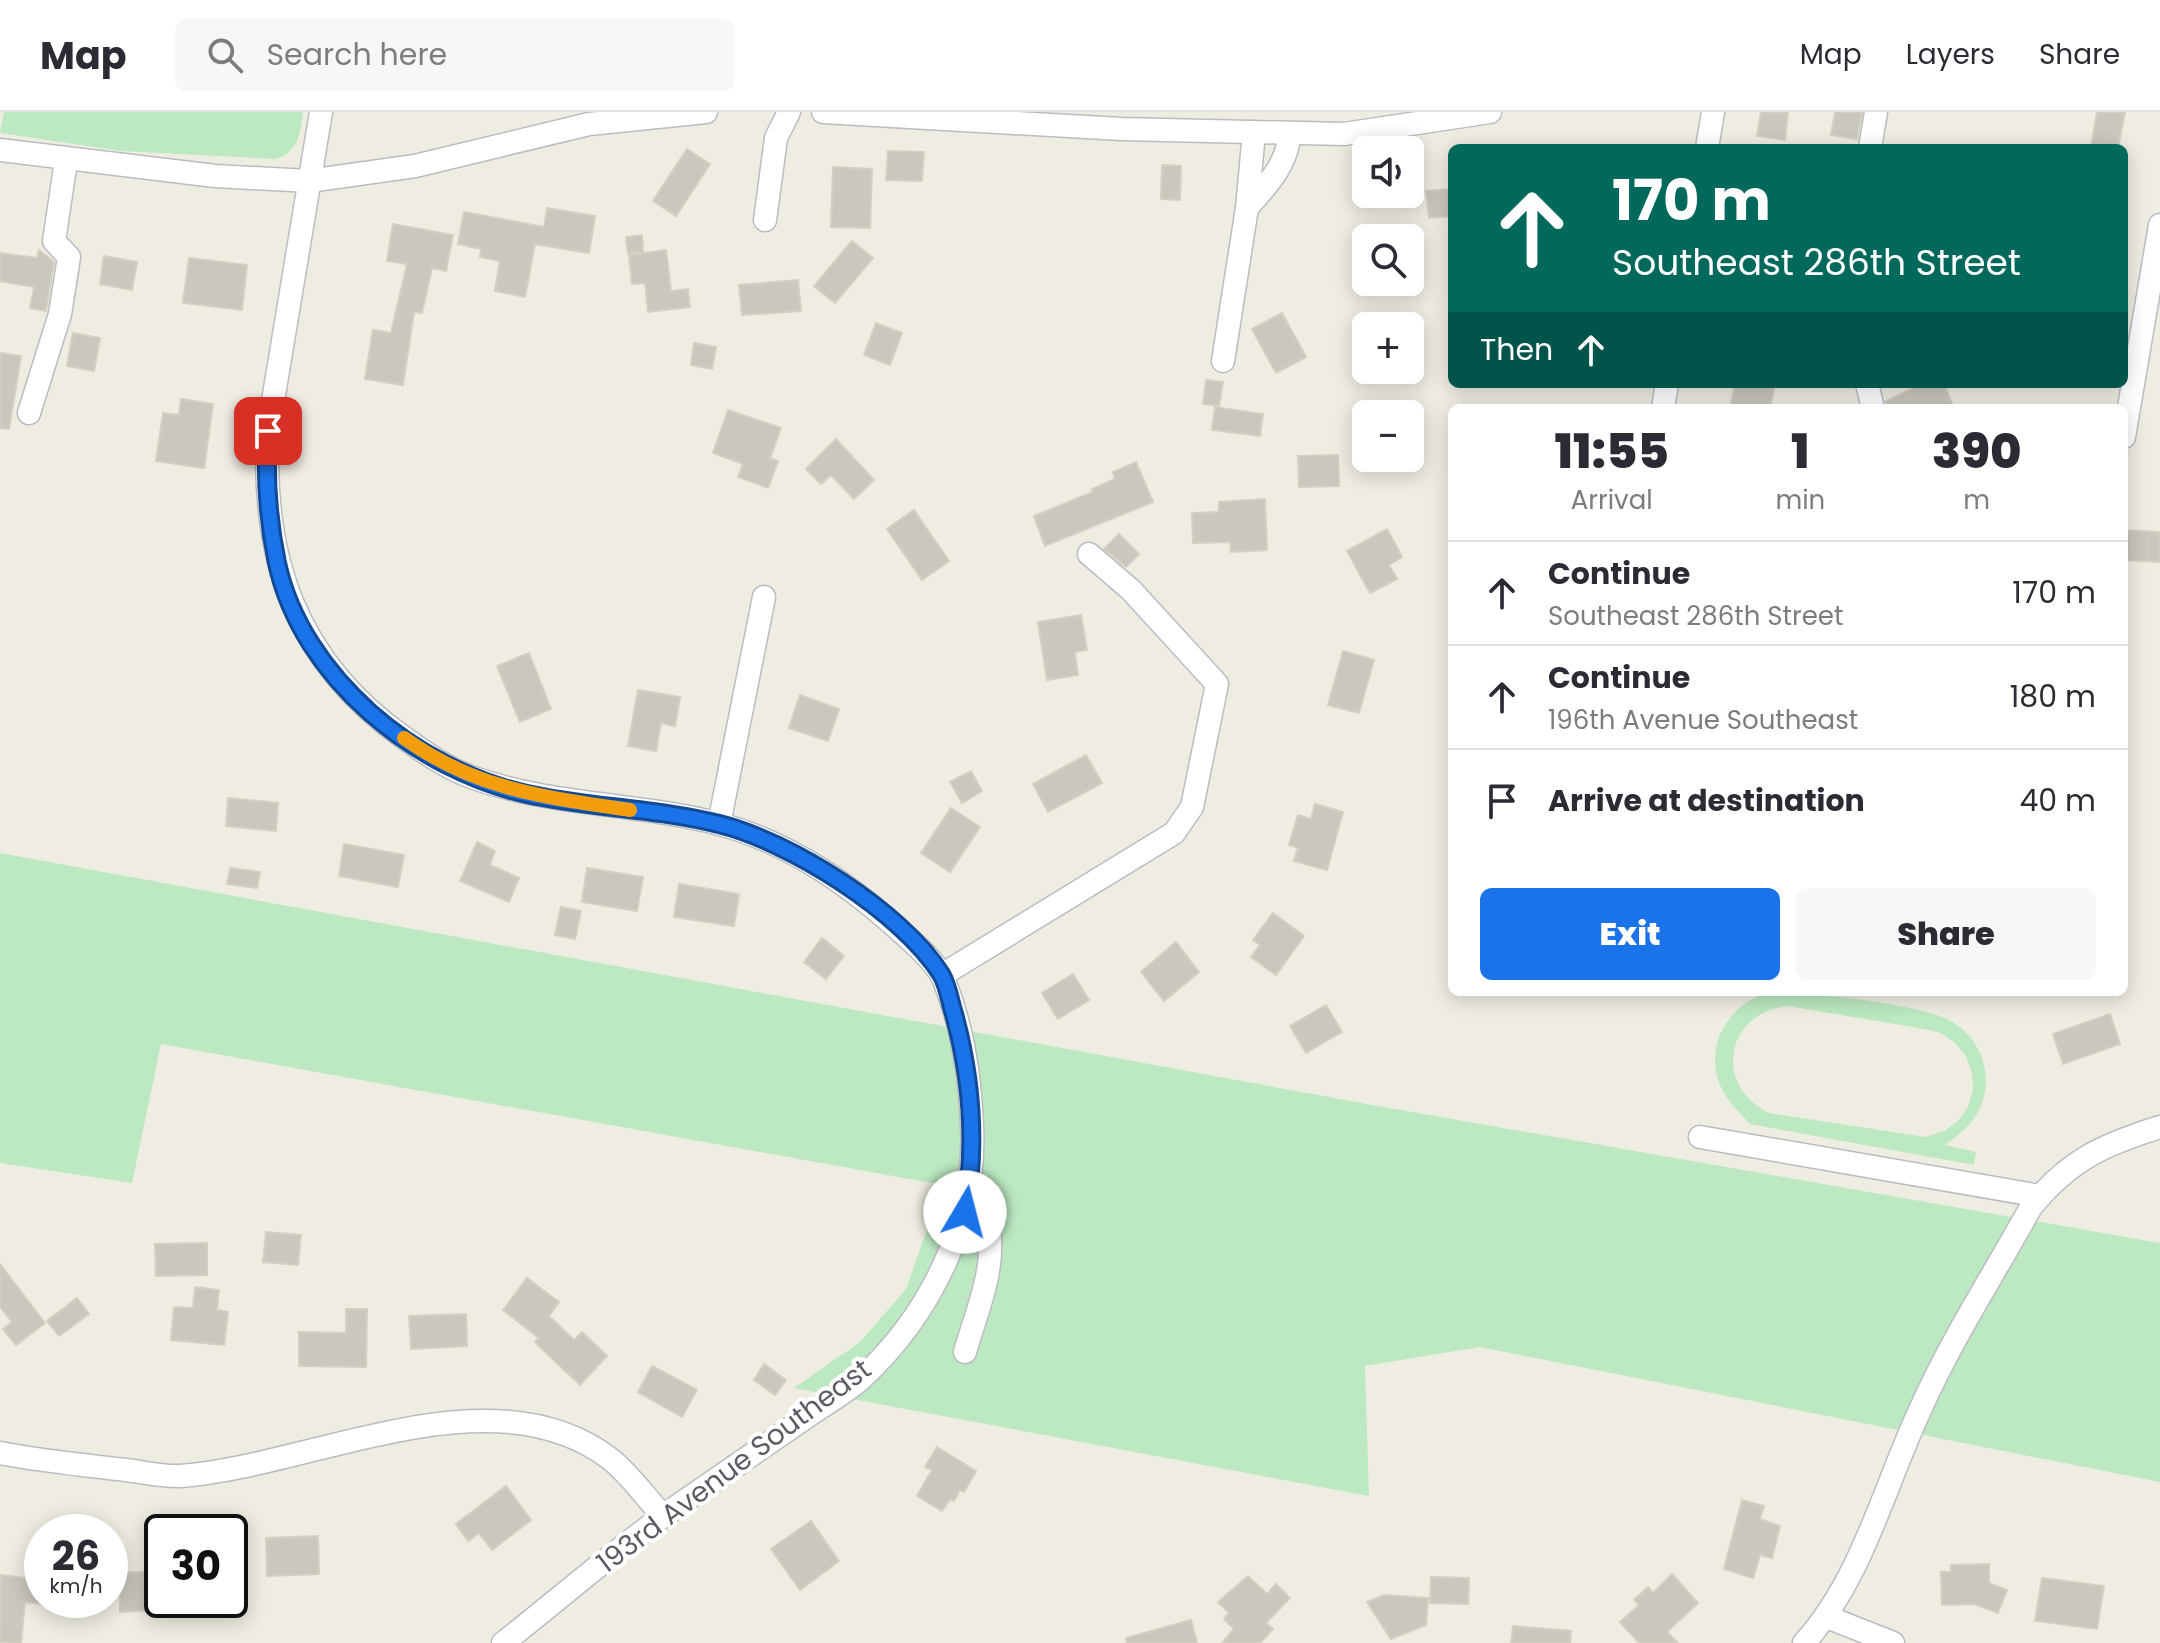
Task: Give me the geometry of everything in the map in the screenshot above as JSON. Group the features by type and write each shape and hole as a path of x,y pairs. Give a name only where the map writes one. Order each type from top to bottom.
{"street":[{"name":"193rd Avenue Southeast","path":"321,112 268,431 266,467 277,565 302,628 349,691 378,720 431,758 470,777 527,794 719,824 774,843 815,864 889,921 942,975 965,1054 970,1091 973,1130 965,1212 953,1247 919,1313 860,1380 663,1516 503,1643"},
{"path":"0,150 66,161 215,176 309,181 415,166 589,124 706,112"},
{"path":"765,220 776,138 789,112"},
{"path":"823,112 1121,129 1344,134 1490,112"},
{"path":"1708,144 1713,112"},
{"path":"1871,144 1876,112"},
{"path":"1223,361 1247,208 1254,132"},
{"path":"1247,208 1278,172 1288,152 1290,133"},
{"path":"29,413 60,314 69,257 54,241 66,161"},
{"path":"2128,413 2160,225"},
{"path":"942,975 1174,833 1192,807 1217,684 1131,590 1089,554"},
{"path":"719,824 764,597"},
{"path":"1804,1643 1827,1617 1852,1568 1921,1407 2047,1188 2077,1160 2119,1140 2160,1127"},
{"path":"1700,1137 2047,1188"},
{"path":"965,1212 988,1223 991,1235 989,1272 965,1352"},
{"path":"0,1453 177,1476 254,1466 349,1440 428,1423 513,1421 564,1435 609,1458 663,1516"},
{"path":"1827,1617 1893,1643"}],"green space":[{"path":"4,112 303,112 297,142 289,152 274,159 121,151 0,133"},
{"path":"0,853 1378,1106 2160,1243 2160,1482 1480,1347 1365,1366 1369,1496 794,1388 860,1342 906,1289 943,1185 161,1044 132,1183 0,1163"},
{"path":"1760,996 1827,996 1915,1009 1959,1026 1980,1054 1985,1072 1985,1092 1974,1119 1945,1145 1976,1152 1974,1165 1750,1124 1733,1106 1720,1085 1716,1070 1718,1041 1732,1016","holes":["1788,1006 1941,1033 1966,1056 1972,1073 1973,1090 1968,1107 1958,1121 1944,1131 1926,1137 1769,1113 1751,1101 1739,1085 1734,1068 1734,1051 1740,1035 1751,1021 1767,1011"]}],"building":[{"path":"1761,112 1788,113 1785,140 1757,136"},
{"path":"1835,112 1862,112 1857,139 1831,135"},
{"path":"2097,112 2125,112 2119,144 2092,144"},
{"path":"687,149 710,164 676,216 653,201"},
{"path":"888,151 924,152 922,181 886,180"},
{"path":"1162,165 1181,166 1180,200 1161,199"},
{"path":"833,167 872,169 870,228 831,227"},
{"path":"1448,189 1448,216 1429,218 1426,191"},
{"path":"547,208 595,216 589,253 535,244 525,297 495,291 500,261 480,257 481,249 458,244 464,212 544,227"},
{"path":"393,224 453,235 446,271 432,268 422,313 414,312 403,385 365,379 373,330 391,333 407,264 387,261"},
{"path":"642,235 643,252 628,253 626,237"},
{"path":"852,241 873,258 835,303 814,286"},
{"path":"39,250 54,262 46,311 30,308 34,287 0,281 0,253 37,258"},
{"path":"666,250 671,291 688,289 690,307 648,312 645,283 632,284 629,255"},
{"path":"104,256 137,262 132,290 100,284"},
{"path":"189,258 247,265 242,310 183,303"},
{"path":"798,280 801,311 742,315 739,285"},
{"path":"1282,313 1306,357 1276,373 1252,329"},
{"path":"876,323 902,333 890,365 864,355"},
{"path":"73,333 100,338 94,371 67,366"},
{"path":"694,343 716,347 712,369 691,365"},
{"path":"0,353 21,356 9,429 0,428"},
{"path":"1206,380 1223,382 1219,406 1203,404"},
{"path":"1734,388 1774,388 1771,404 1731,404"},
{"path":"1914,388 1946,388 1952,404 1886,404 1886,401"},
{"path":"181,399 213,404 204,468 156,461 163,413 179,415"},
{"path":"1215,407 1263,414 1260,436 1212,430"},
{"path":"728,410 781,428 770,458 778,461 768,488 738,477 743,464 713,453"},
{"path":"836,439 874,480 854,499 831,475 821,484 806,469"},
{"path":"1338,455 1339,486 1299,487 1298,456"},
{"path":"1136,462 1153,502 1045,546 1034,516 1093,492 1092,489 1115,479 1113,472"},
{"path":"1265,499 1267,550 1231,552 1230,542 1193,543 1192,513 1219,512 1219,502"},
{"path":"914,510 949,561 922,580 887,529"},
{"path":"1387,529 1402,557 1389,565 1397,579 1370,593 1347,551"},
{"path":"2128,530 2160,532 2160,562 2128,560"},
{"path":"1119,534 1139,554 1126,567 1104,549"},
{"path":"1081,615 1087,650 1075,652 1078,675 1047,680 1038,622"},
{"path":"1343,651 1374,660 1359,713 1328,705"},
{"path":"529,653 551,709 520,722 497,666"},
{"path":"638,690 680,697 675,726 661,723 656,751 628,746"},
{"path":"800,695 839,709 828,741 789,728"},
{"path":"1086,755 1102,783 1048,812 1033,784"},
{"path":"971,771 982,791 962,803 950,782"},
{"path":"228,798 278,803 276,831 226,826"},
{"path":"1315,804 1343,812 1327,870 1294,861 1298,848 1289,845 1298,815 1311,819"},
{"path":"951,808 980,827 950,872 921,853"},
{"path":"477,842 495,851 490,865 519,878 509,902 460,881"},
{"path":"344,844 404,855 398,887 339,876"},
{"path":"230,868 260,872 257,888 227,884"},
{"path":"587,868 643,877 637,911 582,902"},
{"path":"679,884 739,894 734,926 674,917"},
{"path":"561,907 581,911 575,939 555,935"},
{"path":"1273,913 1304,936 1276,975 1251,957 1260,945 1253,940"},
{"path":"822,938 844,956 826,979 804,962"},
{"path":"1176,942 1199,972 1164,1001 1141,972"},
{"path":"1073,974 1089,1000 1058,1019 1042,993"},
{"path":"1326,1005 1342,1032 1306,1053 1290,1026"},
{"path":"2110,1014 2120,1044 2063,1064 2053,1034"},
{"path":"266,1232 301,1235 298,1265 263,1262"},
{"path":"207,1243 207,1275 156,1276 155,1244"},
{"path":"0,1264 45,1323 16,1345 3,1329 12,1322 0,1307"},
{"path":"527,1278 559,1302 549,1316 574,1340 582,1332 607,1356 580,1385 535,1342 539,1338 503,1310"},
{"path":"195,1287 219,1290 217,1310 228,1312 224,1345 171,1340 174,1307 193,1308"},
{"path":"77,1298 89,1314 59,1336 47,1321"},
{"path":"346,1309 367,1309 366,1367 299,1366 299,1332 346,1333"},
{"path":"466,1314 467,1346 411,1349 409,1316"},
{"path":"764,1364 786,1380 775,1395 754,1380"},
{"path":"652,1366 697,1390 682,1417 638,1392"},
{"path":"937,1447 976,1471 964,1492 960,1490 954,1501 950,1499 942,1511 917,1496 932,1470 925,1467"},
{"path":"506,1486 531,1520 492,1550 479,1533 468,1541 456,1524"},
{"path":"1742,1500 1764,1506 1760,1519 1780,1526 1772,1558 1760,1555 1753,1578 1724,1569"},
{"path":"811,1521 839,1561 800,1590 771,1549"},
{"path":"318,1536 319,1574 267,1576 266,1538"},
{"path":"1989,1564 1989,1583 2007,1590 1998,1613 1974,1604 1942,1605 1941,1572 1951,1572 1951,1565"},
{"path":"144,1572 144,1611 128,1612 128,1573"},
{"path":"1672,1574 1698,1603 1667,1632 1678,1643 1639,1643 1620,1622 1639,1605 1634,1600 1648,1587 1653,1593"},
{"path":"1,1575 24,1578 21,1643 0,1642"},
{"path":"1248,1576 1267,1594 1276,1584 1290,1598 1266,1623 1273,1629 1260,1643 1222,1643 1234,1629 1224,1619 1229,1613 1218,1602"},
{"path":"1431,1577 1469,1578 1468,1604 1430,1603"},
{"path":"2042,1578 2104,1586 2097,1629 2035,1621"},
{"path":"1384,1595 1428,1598 1426,1625 1391,1639 1367,1602"},
{"path":"1191,1620 1197,1643 1127,1643 1126,1638"},
{"path":"1513,1626 1571,1631 1570,1643 1511,1643"}],"slow traffic":[{"path":"404,738 431,758 470,777 527,794 630,810"}],"route":[{"path":"268,431 266,467 269,509 277,565 289,598 302,628 325,662 378,720 431,758 470,777 527,794 719,824 774,843 815,864 850,888 915,945 942,975 965,1054 970,1091 973,1130 965,1212"}]}
